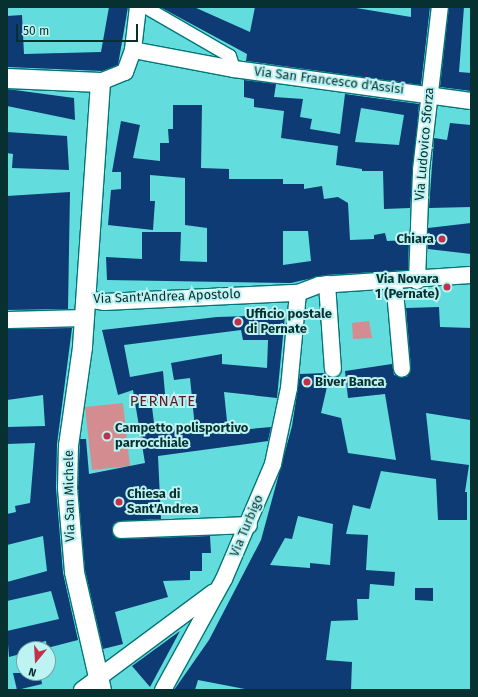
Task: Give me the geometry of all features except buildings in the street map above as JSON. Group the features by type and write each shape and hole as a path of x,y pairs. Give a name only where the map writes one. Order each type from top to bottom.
{"street":[{"path":"7,78 100,82 125,72 133,50 138,7"},
{"path":"146,7 230,56 234,69"},
{"name":"Via Ludovico Sforza","path":"417,281 428,94 440,7"},
{"name":"Via San Francesco d'Assisi","path":"133,50 234,69 471,100"},
{"name":"Via Sant'Andrea Apostolo","path":"100,82 86,299 104,302 298,293 327,284 394,280 417,281 471,275"},
{"path":"394,280 402,369"},
{"path":"327,284 334,369"},
{"name":"Via Turbigo","path":"82,690 100,683 217,590 249,525 273,464 289,388 298,293"},
{"name":"Via San Michele","path":"86,299 85,318 68,445 68,529 74,572 100,683"},
{"path":"7,320 85,318"},
{"path":"121,530 249,525"},
{"path":"163,690 217,590"}],"shaded area":[{"path":"369,321 372,338 353,339 352,323"},
{"name":"Campetto polisportivo parrocchiale","path":"123,403 130,466 92,470 85,407"}],"place":[{"name":"Chiara","path":"442,239"},
{"name":"Via Novara 1 (Pernate)","path":"447,287"},
{"name":"Ufficio postale di Pernate","path":"238,322"},
{"name":"Biver Banca","path":"307,382"},
{"name":"Campetto polisportivo parrocchiale","path":"107,436"},
{"name":"Chiesa di Sant'Andrea","path":"119,502"}],"district":[{"name":"PERNATE","path":"163,402"}]}
